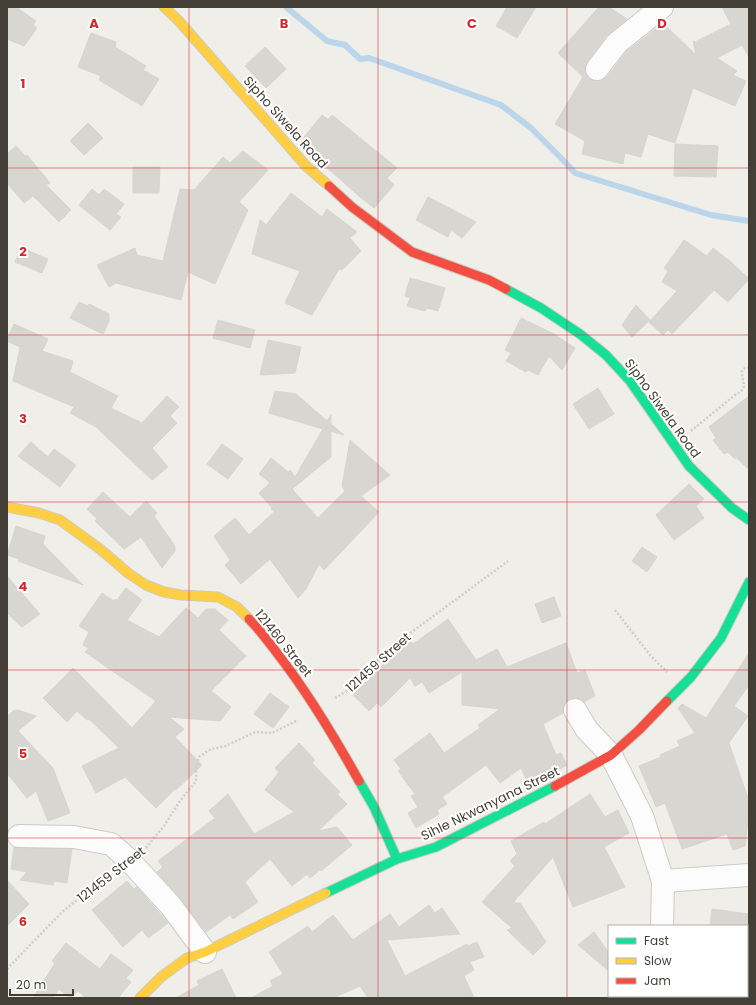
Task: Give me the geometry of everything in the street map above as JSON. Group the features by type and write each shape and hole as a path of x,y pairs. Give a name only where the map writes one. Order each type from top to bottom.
{"street":[{"name":"Sipho Siwela Road","path":"164,7 178,20 306,166 352,207 412,252 489,280 541,308 580,334 606,355 630,381 689,466 732,508 749,520"},
{"path":"597,69 618,43 662,7"},
{"name":"121460 Street","path":"7,507 39,513 60,520 100,549 128,573 146,585 164,592 175,594 218,597 237,607 259,629 295,676 318,710 374,807 397,859"},
{"name":"Sihle Nkwanyana Street","path":"140,998 161,977 187,958 205,952 397,859 436,847 551,788 611,755 639,730 691,676 721,638 749,582"},
{"path":"575,710 587,730 611,755 642,816 663,881 662,925"},
{"path":"19,836 74,837 111,844 128,858 171,906 205,952"},
{"path":"663,881 749,875"}],"path":[{"path":"673,445 735,395 742,392 744,388 742,370 749,368"},
{"name":"121459 Street","path":"7,969 62,912 128,858 145,849 164,826 180,801 196,781 196,768 199,757 211,749 226,746 256,732 272,733 318,710 352,688 390,648 508,561"},
{"path":"615,610 650,655 682,686"}],"building":[{"path":"7,7 16,7 36,21 33,25 37,28 24,46 7,39"},
{"path":"507,7 536,7 517,38 496,26"},
{"path":"599,7 609,7 627,19 607,35 587,62 585,68 586,74 590,79 596,81 601,81 607,77 626,52 663,23 696,55 693,41 695,42 731,24 722,7 749,7 749,57 742,45 717,58 737,71 733,75 746,81 735,106 693,88 675,143 648,134 641,157 625,153 623,164 582,154 585,141 555,124 583,77 558,53"},
{"path":"91,33 116,42 115,47 146,66 143,70 159,79 142,106 99,80 101,76 78,67"},
{"path":"265,47 286,69 266,88 245,66"},
{"path":"322,115 328,119 332,115 397,168 387,178 394,185 374,208 315,157 301,141"},
{"path":"88,123 103,138 84,155 70,141"},
{"path":"675,144 718,146 716,177 674,176"},
{"path":"16,146 25,156 27,155 50,183 46,185 71,210 59,222 33,196 24,203 7,183 7,154"},
{"path":"243,151 268,170 239,202 248,210 215,284 188,272 181,300 116,283 109,287 97,265 135,248 137,255 163,261 180,189 194,190 223,157 230,163"},
{"path":"133,167 160,167 159,193 133,193"},
{"path":"92,189 99,195 104,189 124,204 116,214 121,217 110,230 79,205"},
{"path":"291,193 322,217 327,209 357,232 350,238 361,251 342,270 339,269 312,315 285,303 300,271 252,254 260,220 266,225"},
{"path":"428,197 476,222 462,238 451,230 448,237 416,220"},
{"path":"684,240 707,256 713,248 749,279 728,302 714,290 672,334 668,330 663,335 649,322 677,291 662,282 668,271 664,268"},
{"path":"22,248 48,259 42,273 15,262"},
{"path":"410,278 445,288 438,311 427,308 425,311 407,306 410,298 405,296"},
{"path":"79,302 88,306 89,304 109,314 109,321 103,334 70,318"},
{"path":"636,305 650,320 632,337 622,325"},
{"path":"521,318 554,334 575,348 562,370 549,356 538,375 528,370 526,372 506,361 511,353 505,350"},
{"path":"218,320 255,330 250,348 213,338"},
{"path":"14,324 48,339 42,351 73,361 70,372 118,396 111,408 142,423 167,396 179,407 170,416 177,423 152,448 168,467 152,480 98,428 70,413 74,407 13,381 20,347 7,341 7,339"},
{"path":"268,340 301,347 295,373 260,375"},
{"path":"598,388 614,414 589,429 573,404"},
{"path":"275,391 296,394 327,421 331,415 331,424 344,435 331,431 331,457 292,489 318,518 345,491 342,486 350,440 390,475 361,496 379,512 324,570 319,564 306,589 298,598 270,559 241,584 225,565 230,560 214,536 235,518 249,535 274,512 259,493 270,483 259,474 271,458 288,472 290,470 295,477 323,429 269,413"},
{"path":"749,396 749,470 736,457 735,459 728,452 724,454 713,440 716,438 709,427"},
{"path":"31,442 48,457 54,449 76,465 60,487 18,456"},
{"path":"222,444 243,459 228,479 207,464"},
{"path":"689,484 704,499 696,506 704,518 674,540 656,515"},
{"path":"103,492 130,517 146,501 157,513 154,516 175,546 175,551 162,568 141,537 124,549 95,521 97,519 87,509"},
{"path":"16,526 45,536 43,544 83,585 18,561 19,559 7,555"},
{"path":"642,547 657,557 647,572 632,561"},
{"path":"7,576 40,614 22,627 7,613"},
{"path":"126,588 142,600 127,620 159,637 186,608 198,618 206,609 215,609 228,620 219,630 246,656 211,691 231,707 220,721 169,717 184,729 175,737 202,765 156,808 125,777 96,793 82,766 119,748 89,719 87,720 77,711 67,722 43,698 73,668 132,728 156,701 85,652 89,648 83,645 89,632 79,626 102,593 114,601 115,599 117,600"},
{"path":"554,597 561,616 542,623 535,604"},
{"path":"448,619 476,660 497,649 507,667 566,643 577,673 585,670 595,696 584,702 581,699 569,699 564,704 563,713 543,724 556,755 561,753 567,765 551,774 550,772 527,781 521,768 500,783 486,765 442,797 447,804 437,810 439,814 416,828 408,813 418,807 411,796 415,794 398,771 401,769 394,760 430,733 444,753 480,728 478,725 500,709 462,705 462,672 429,693 422,682 415,686 410,678 381,707 377,703 369,711 353,695 409,639 413,644"},
{"path":"749,653 749,685 734,706 748,716 729,743 749,801 745,846 733,850 727,834 682,849 665,803 656,807 639,766 661,757 660,755 680,746 677,741 695,733 678,708 682,704 706,718"},
{"path":"270,693 289,707 273,728 254,714"},
{"path":"18,710 36,716 18,731 53,768 70,813 48,821 36,791 27,798 7,773 7,717 13,711"},
{"path":"299,743 315,760 312,763 340,792 337,794 347,804 318,831 337,827 352,845 321,871 320,870 310,878 307,874 292,886 270,859 245,882 258,902 233,919 230,915 206,932 180,898 157,872 163,867 158,861 215,818 209,811 228,794 254,834 294,812 265,790 279,772 275,768"},
{"path":"590,794 605,817 618,810 629,833 604,847 625,887 573,907 553,857 518,897 513,892 517,898 513,903 520,903 546,942 533,955 507,930 512,928 482,902 515,866 510,861 517,854 511,841 544,822 545,824"},
{"path":"14,847 72,849 67,883 54,881 53,885 20,880 27,872 11,869"},
{"path":"7,880 29,904 7,926"},
{"path":"127,881 134,889 137,887 168,923 148,938 142,930 123,947 92,910"},
{"path":"429,905 435,913 442,908 460,934 387,940 405,976 467,944 468,946 477,942 484,957 470,962 474,970 464,976 474,998 368,998 360,986 333,998 251,998 273,986 270,981 283,974 269,952 308,926 312,932 333,915 353,940 390,914 399,927"},
{"path":"712,909 749,914 749,926 710,925"},
{"path":"594,932 608,952 608,970 578,945"},
{"path":"66,943 100,969 111,954 133,970 126,978 131,982 118,998 86,998 78,991 70,998 59,989 53,998 33,998 55,963 52,961"},
{"path":"222,969 236,998 176,998 199,985 197,981"}],"waterway":[{"path":"286,7 327,41 345,45 360,59 369,58 501,105 531,128 575,173 711,215 749,221"}],"traffic: fast":[{"path":"506,289 541,308 580,334 606,355 630,381 689,466 732,508 749,520"},
{"path":"667,701 691,677 721,638 749,582"},
{"path":"359,781 374,807 397,859"},
{"path":"326,893 397,859 436,847 555,786"}],"traffic: slow":[{"path":"164,7 178,20 306,166 329,186"},
{"path":"7,507 39,513 60,520 100,549 128,573 146,585 164,592 181,595 218,597 237,607 249,619"},
{"path":"140,998 161,977 187,958 205,952 326,893"}],"traffic: jam":[{"path":"329,186 352,207 412,252 489,280 506,289"},
{"path":"249,619 258,628 302,687 359,781"},
{"path":"555,786 611,755 639,730 667,701"}]}
